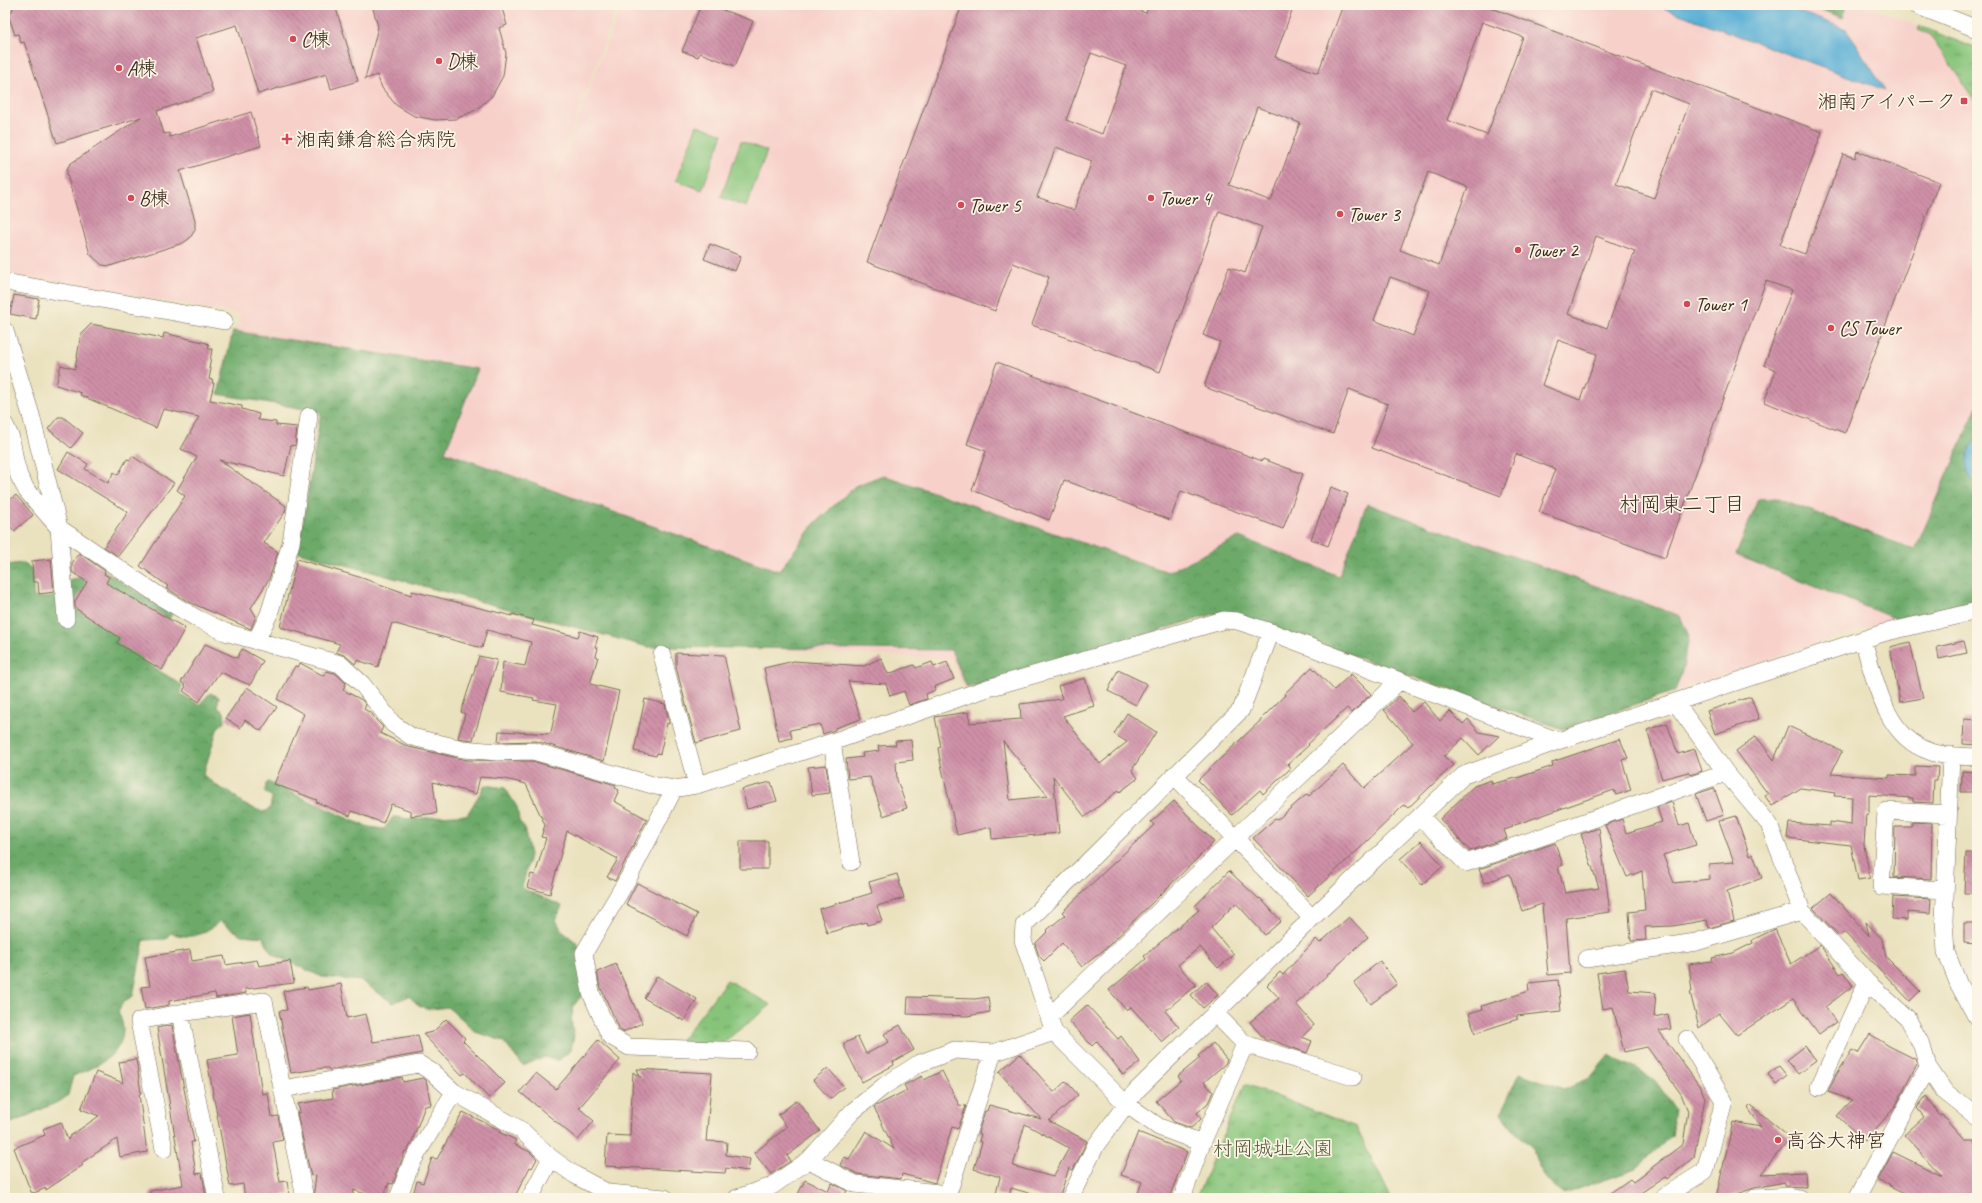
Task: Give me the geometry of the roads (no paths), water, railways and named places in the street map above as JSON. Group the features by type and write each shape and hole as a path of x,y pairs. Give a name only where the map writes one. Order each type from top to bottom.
{"street":[{"path":"1916,5 1977,29"},
{"path":"5,282 224,320"},
{"path":"5,331 31,415 58,528 66,619"},
{"path":"256,641 269,614 290,543 309,416"},
{"path":"5,425 12,438 15,461 19,476 27,491 58,528 164,599 198,619 226,632 340,664 362,684 392,724 412,737 463,749 497,752 533,751 619,777 656,786 674,788 697,785 832,742 988,688 1224,620 1237,621 1272,632 1558,741"},
{"path":"1070,1198 1096,1145 1136,1091 1312,918 1464,775 1558,741 1883,633 1977,611"},
{"path":"1202,1143 1159,1127 1126,1104 1052,1024 1023,940 1024,925 1241,710 1272,632"},
{"path":"1863,640 1888,714 1901,731 1913,743 1928,752 1977,757"},
{"path":"662,655 697,785"},
{"path":"737,1198 772,1186 809,1160 852,1112 884,1086 918,1064 956,1050 993,1053 1052,1024 1235,838 1398,681"},
{"path":"1676,703 1726,773 1769,824 1802,910 1868,982 1907,1018 1922,1046 1928,1067 1944,1091 1977,1117"},
{"path":"832,742 851,862"},
{"path":"1951,755 1944,921 1946,952 1959,985 1977,1018"},
{"path":"1420,816 1466,863 1726,773"},
{"path":"1174,775 1312,918"},
{"path":"674,788 630,875 584,953 591,993 610,1036 629,1047 747,1051"},
{"path":"1945,890 1881,886 1886,811 1948,814"},
{"path":"1586,959 1696,942 1802,910"},
{"path":"1820,1087 1868,982"},
{"path":"164,1149 139,1021 180,1013 264,1001 305,1198"},
{"path":"180,1013 217,1198"},
{"path":"1215,1013 1245,1044 1353,1077"},
{"path":"1662,1198 1705,1171 1724,1101 1687,1039"},
{"path":"1182,1198 1202,1143 1245,1044"},
{"path":"809,1160 852,1191 952,1197 993,1053"},
{"path":"283,1090 419,1064 432,1072 454,1092 521,1130 551,1158 575,1175 608,1193 665,1198"},
{"path":"1857,1198 1928,1067"},
{"path":"398,1198 411,1164 454,1092"},
{"path":"530,1198 551,1158"},
{"path":"1755,1198 1789,1196 1799,1198"}],"water":[{"path":"1655,5 1781,5 1846,29 1885,90"},
{"path":"1977,436 1977,485 1968,473 1967,461 1970,449"}],"place":[{"name":"C棟","path":"293,39"},
{"name":"D棟","path":"439,61"},
{"name":"A棟","path":"119,68"},
{"name":"湘南アイパーク","path":"1964,101"},
{"name":"湘南鎌倉総合病院","path":"287,139"},
{"name":"B棟","path":"131,198"},
{"name":"Tower 4","path":"1151,198"},
{"name":"Tower 5","path":"961,205"},
{"name":"Tower 3","path":"1340,214"},
{"name":"Tower 2","path":"1518,250"},
{"name":"Tower 1","path":"1687,304"},
{"name":"CS Tower","path":"1831,328"},
{"name":"高谷大神宮","path":"1778,1140"}],"district":[{"name":"村岡東二丁目","path":"1682,504"}],"park label":[{"name":"村岡城址公園","path":"1273,1148"}]}
